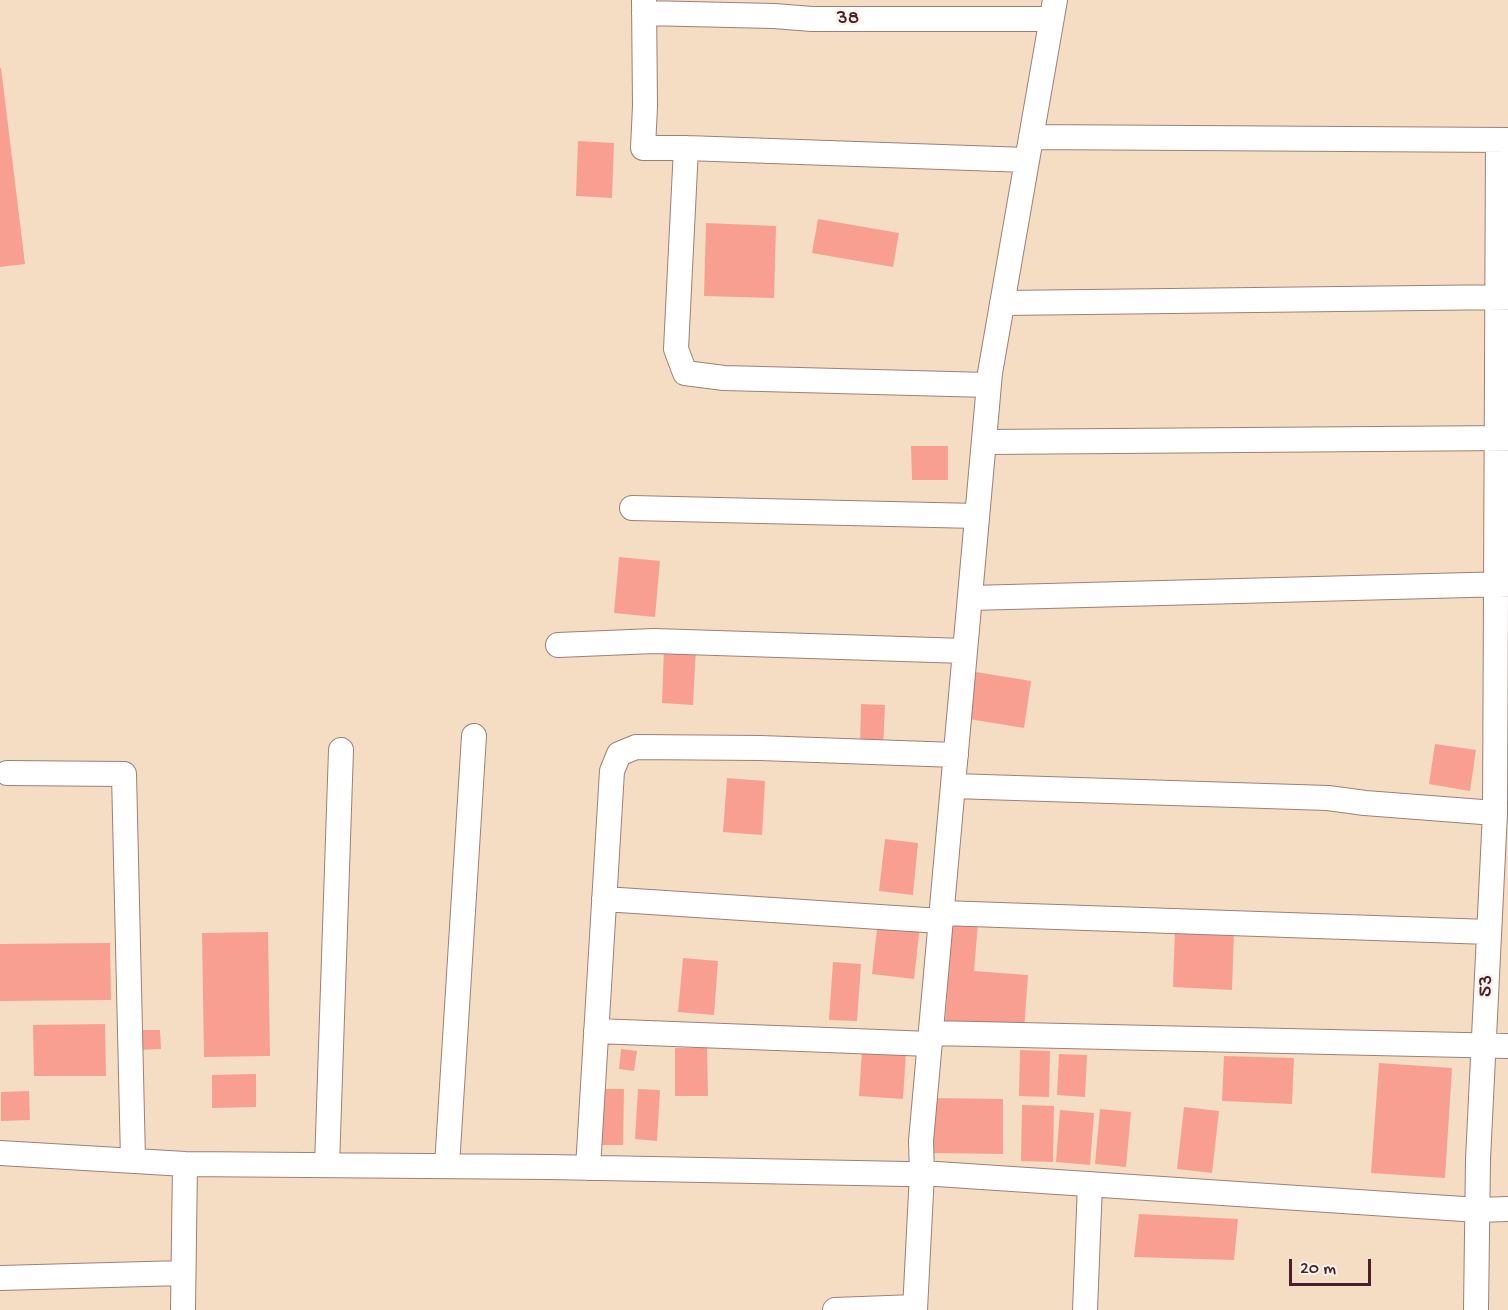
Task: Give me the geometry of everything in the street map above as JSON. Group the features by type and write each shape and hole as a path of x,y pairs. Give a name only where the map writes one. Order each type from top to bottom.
{"street":[{"name":"38","path":"644,6 774,8 812,19 912,10 1053,10"},
{"path":"644,6 643,148 1029,149 1503,140"},
{"path":"836,1310 915,1308 922,1173 921,1141 988,386 1053,10"},
{"name":"53","path":"1476,1310 1478,1160 1484,1046 1496,918 1496,813 1502,725 1503,140"},
{"path":"686,148 676,349 685,373 724,378 988,386"},
{"path":"1002,303 1503,297"},
{"path":"984,442 1502,438"},
{"path":"633,508 977,516"},
{"path":"970,598 1502,584"},
{"path":"558,645 654,641 965,651"},
{"path":"447,1166 474,736"},
{"path":"588,1168 612,771 618,754 636,747 648,747 760,748 956,755"},
{"path":"327,1165 341,750"},
{"path":"7,774 124,774 133,1160"},
{"path":"953,786 1328,798 1496,813"},
{"path":"604,899 941,917 1496,918"},
{"path":"596,1031 931,1039 1508,1046"},
{"path":"0,1153 184,1164 922,1173 1478,1210 1508,1209"},
{"path":"183,1310 184,1164"},
{"path":"1085,1310 1090,1184"},
{"path":"0,1278 183,1273"}],"building":[{"path":"0,68 25,264 0,267"},
{"path":"578,141 614,143 612,198 576,196"},
{"path":"818,219 899,233 893,267 812,253"},
{"path":"706,223 776,226 774,298 704,296"},
{"path":"911,446 948,446 948,480 912,480"},
{"path":"619,557 660,561 655,617 614,613"},
{"path":"664,647 696,648 693,705 662,703"},
{"path":"976,672 1031,681 1024,728 969,719"},
{"path":"861,704 885,705 883,749 860,748"},
{"path":"1435,744 1476,750 1470,791 1429,784"},
{"path":"727,778 765,781 762,835 723,832"},
{"path":"885,839 918,843 913,895 879,891"},
{"path":"878,920 920,925 914,979 872,974"},
{"path":"952,921 978,923 974,971 1028,975 1024,1030 945,1024"},
{"path":"1175,928 1234,931 1232,990 1173,987"},
{"path":"268,932 270,1056 204,1057 202,933"},
{"path":"110,943 111,1000 0,1001 0,944"},
{"path":"683,958 718,961 714,1015 678,1012"},
{"path":"833,962 861,964 857,1021 829,1020"},
{"path":"105,1024 106,1076 34,1076 33,1025"},
{"path":"136,1030 160,1030 161,1049 137,1050"},
{"path":"675,1048 707,1048 708,1096 675,1096"},
{"path":"621,1049 637,1051 634,1071 619,1069"},
{"path":"862,1050 906,1053 903,1099 859,1096"},
{"path":"1020,1050 1050,1051 1049,1097 1019,1096"},
{"path":"1059,1054 1087,1055 1085,1097 1057,1095"},
{"path":"1224,1056 1294,1058 1292,1104 1222,1101"},
{"path":"1379,1063 1452,1068 1445,1178 1371,1173"},
{"path":"256,1074 256,1107 212,1108 212,1075"},
{"path":"596,1089 624,1089 623,1145 597,1145"},
{"path":"638,1089 660,1090 657,1141 635,1139"},
{"path":"29,1091 30,1120 1,1121 1,1092"},
{"path":"930,1098 1003,1099 1003,1154 929,1153"},
{"path":"1022,1105 1054,1106 1053,1162 1021,1161"},
{"path":"1184,1107 1219,1111 1212,1173 1177,1169"},
{"path":"1100,1109 1131,1112 1126,1167 1095,1164"},
{"path":"1060,1110 1094,1113 1090,1165 1056,1162"},
{"path":"1139,1214 1238,1219 1234,1260 1134,1257"}]}
